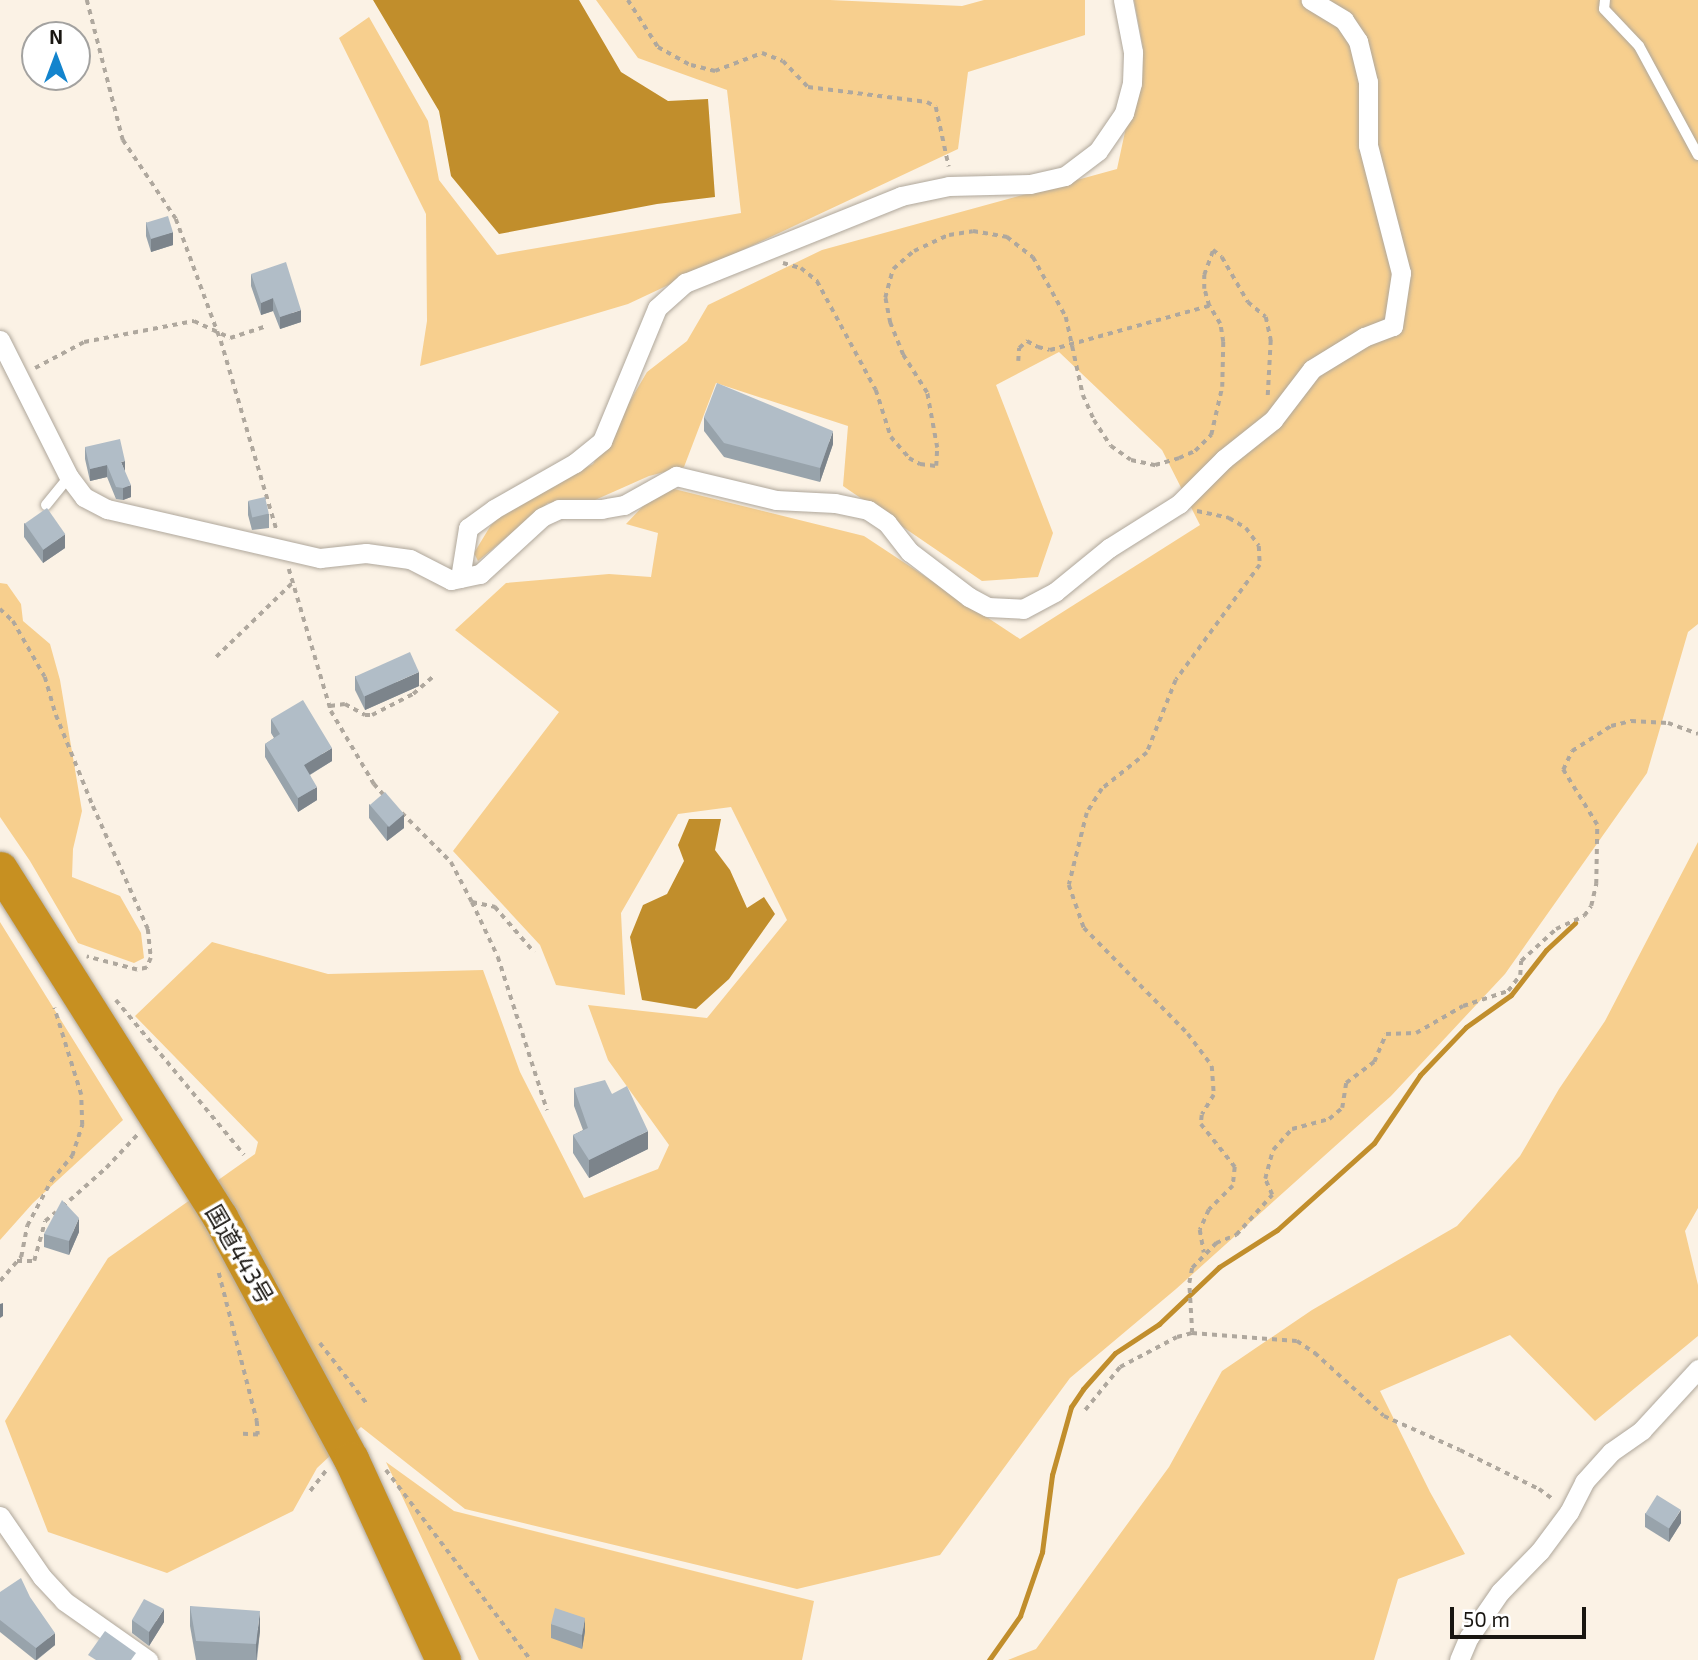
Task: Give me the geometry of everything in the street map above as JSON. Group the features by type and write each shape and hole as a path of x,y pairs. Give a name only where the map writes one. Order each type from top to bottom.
{"highway":[{"name":"国道443号","path":"0,869 220,1217 351,1459 443,1660"}],"street":[{"path":"460,578 468,528 494,509 575,463 602,441 657,308 685,283 901,196 949,187 1030,184 1065,176 1098,151 1124,113 1132,83 1133,52 1123,0"},
{"path":"0,340 69,477 83,497 107,509 320,558 366,553 410,559 451,580 480,573 542,517 559,509 601,509 624,505 676,476 776,500 835,503 867,510 887,523 909,552 969,597 988,607 1023,609 1055,592 1101,553 1179,504 1224,459 1273,420 1312,369 1364,337 1393,326 1401,273 1368,145 1368,82 1358,41 1344,20 1311,0"},
{"path":"1458,1660 1469,1637 1500,1592 1532,1560 1569,1512 1584,1482 1611,1452 1642,1430 1698,1369"},
{"path":"0,1516 42,1577 64,1601 148,1660"}],"lane":[{"path":"1605,0 1604,9 1639,46 1698,155"},
{"path":"46,505 69,477"}],"path":[{"path":"87,0 123,140 176,219 215,329 330,706 374,784 451,862 498,957 547,1110"},
{"path":"628,0 658,47 691,65 715,71 762,53 783,61 808,87 927,102 936,107 949,167 949,187"},
{"path":"758,255 800,268 817,281 876,390 891,437 909,458 920,464 936,466 937,448 927,393 903,355 890,323 886,298 893,269 914,251 949,236 974,231 1007,237 1033,257 1056,294 1073,341 1083,395 1111,446 1131,460 1155,465 1195,451 1211,435 1222,387 1223,342 1220,324 1209,306 1204,275 1213,250 1222,257 1248,302 1266,317 1272,364 1267,393 1273,420"},
{"path":"1018,361 1019,348 1027,341 1038,348 1050,350 1073,341 1209,306"},
{"path":"20,376 84,342 194,321 230,338 266,326"},
{"path":"1179,504 1188,509 1229,519 1246,528 1259,546 1261,565 1176,680 1147,753 1102,789 1087,813 1069,885 1084,928 1188,1034 1212,1066 1214,1095 1202,1115 1201,1124 1235,1167 1233,1186 1209,1210 1200,1230 1205,1253"},
{"path":"216,657 293,582"},
{"path":"0,610 13,621 45,677 56,715 93,806 148,929 151,958 147,968 137,970 86,957 57,959"},
{"path":"330,706 345,704 365,715 372,715 413,694 434,676"},
{"path":"1192,1334 1189,1283 1192,1268 1216,1243 1236,1234 1272,1195 1265,1179 1273,1150 1292,1129 1329,1119 1342,1108 1346,1083 1374,1062 1386,1034 1416,1033 1463,1006 1508,991 1520,975 1521,961 1556,929 1584,916 1591,906 1596,884 1597,825 1563,770 1572,751 1611,726 1631,721 1668,723 1698,734"},
{"path":"472,902 495,907 534,951"},
{"path":"0,1281 17,1261 27,1226 51,1181 72,1156 82,1125 81,1095 51,995"},
{"path":"113,997 244,1155"},
{"path":"17,1261 34,1261 45,1222 106,1168 155,1115"},
{"path":"219,1272 257,1421 258,1434 239,1434"},
{"path":"1086,1410 1127,1362 1177,1337 1192,1334 1297,1341 1315,1353 1384,1416 1539,1489 1569,1512"},
{"path":"291,1345 320,1343 368,1405"},
{"path":"384,1468 531,1660"}],"shaded area":[{"path":"373,0 579,0 621,72 668,101 708,99 715,197 657,204 499,234 451,176 439,111"},
{"path":"596,0 830,0 962,6 984,0 1085,0 1085,35 968,72 958,149 628,304 420,366 427,321 426,214 339,38 369,17 428,121 439,180 497,255 741,213 727,90 638,58"},
{"path":"1134,0 1698,0 1698,624 1688,632 1647,773 1505,974 1391,1096 1176,1289 1070,1378 940,1555 797,1589 465,1509 361,1427 317,1468 293,1511 167,1573 48,1532 5,1421 108,1258 255,1154 258,1142 135,1016 212,942 328,974 483,970 520,1072 584,1198 658,1169 669,1145 608,1060 588,1005 707,1018 787,920 731,807 678,814 621,913 625,995 556,985 540,945 453,851 559,712 455,630 506,583 609,574 651,577 658,533 626,524 662,486 864,536 1020,639 1200,525 1162,450 1059,352 996,385 1053,533 1038,577 982,581 843,486 848,426 716,383 684,467 649,476 595,500 548,503 478,561 474,553 491,525 514,504 593,464 647,372 687,341 708,305 822,250 1117,169 1143,48"},
{"path":"0,583 7,584 21,604 23,621 50,644 60,680 82,811 73,849 72,877 120,896 141,933 144,958 134,963 78,943 30,861 0,817"},
{"path":"689,819 721,819 715,850 730,870 747,908 764,897 775,914 729,979 696,1009 642,1000 630,937 643,905 667,894 684,861 678,845"},
{"path":"1698,842 1698,1208 1685,1231 1698,1285 1698,1336 1595,1421 1510,1335 1380,1391 1430,1492 1465,1554 1398,1579 1374,1660 1008,1660 1036,1649 1169,1467 1222,1371 1312,1310 1457,1226 1520,1156 1559,1089 1605,1021"},
{"path":"0,922 123,1120 33,1203 0,1240"},
{"path":"386,1462 454,1511 814,1601 802,1660 479,1660"}],"building":[{"path":"168,216 173,232 151,239 146,223"},
{"path":"286,262 301,310 280,317 273,298 261,303 251,274"},
{"path":"717,383 833,431 820,468 724,443 704,417"},
{"path":"120,439 125,461 121,462 131,485 123,488 116,487 107,465 90,469 85,447"},
{"path":"265,497 269,514 252,517 248,501"},
{"path":"47,508 65,534 43,550 25,523"},
{"path":"410,652 419,672 364,697 355,676"},
{"path":"303,700 332,748 304,765 317,787 298,798 265,744 280,734 271,719"},
{"path":"385,792 404,814 389,827 370,805"},
{"path":"605,1080 612,1094 627,1086 648,1131 589,1160 573,1135 588,1128 574,1088"},
{"path":"62,1200 79,1218 69,1241 44,1234"},
{"path":"1657,1495 1681,1510 1669,1528 1645,1514"},
{"path":"21,1578 30,1597 55,1633 36,1648 0,1620 0,1592"},
{"path":"144,1599 164,1609 149,1632 132,1620"},
{"path":"190,1606 260,1611 256,1644 196,1641"},
{"path":"555,1608 585,1618 582,1635 551,1624"},
{"path":"105,1631 136,1653 131,1660 96,1660 88,1655"}],"waterway":[{"path":"989,1660 1020,1616 1042,1552 1052,1475 1071,1407 1083,1389 1115,1353 1159,1324 1219,1267 1277,1230 1374,1143 1420,1075 1466,1027 1511,995 1546,950 1575,923"}]}
